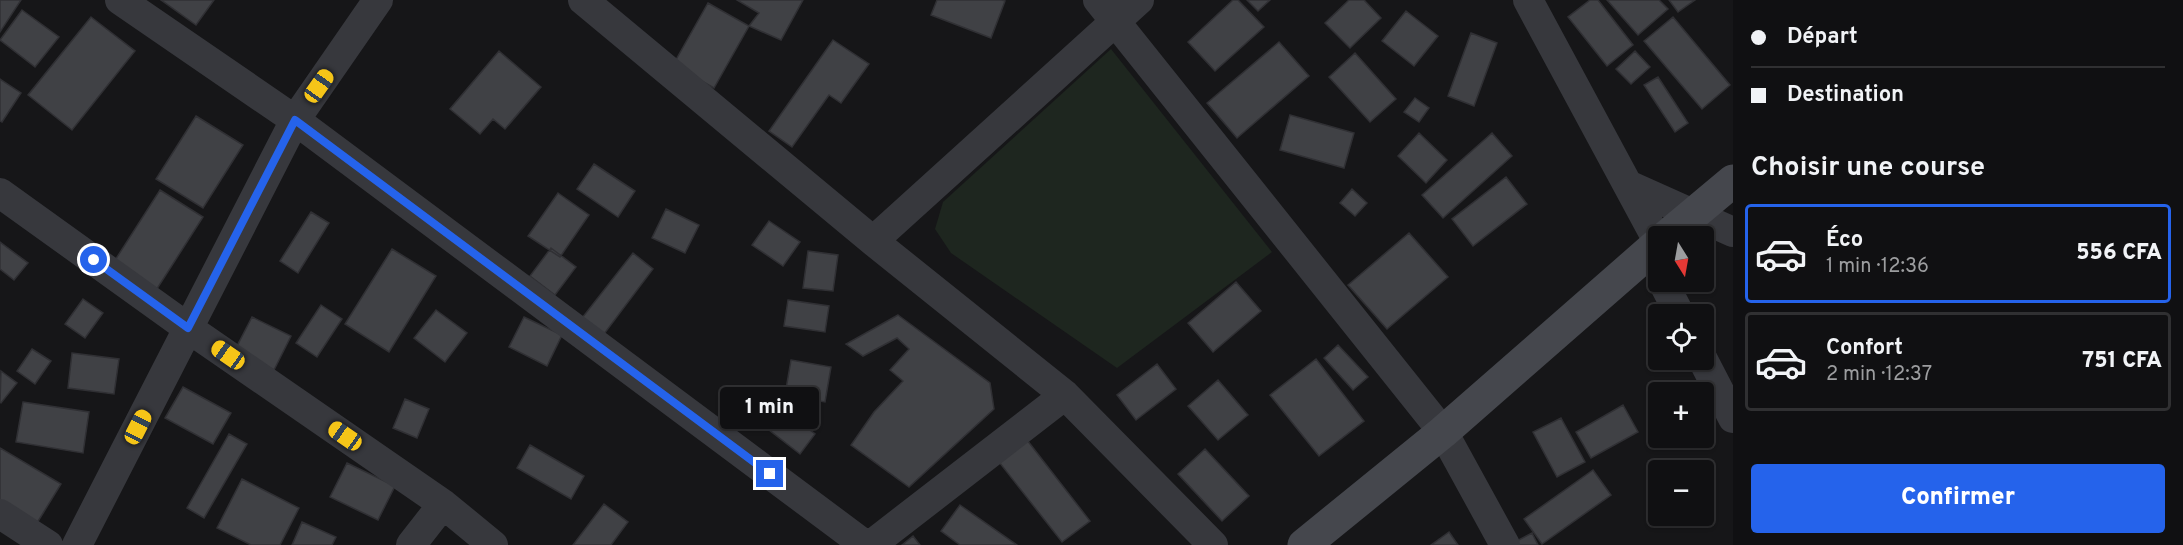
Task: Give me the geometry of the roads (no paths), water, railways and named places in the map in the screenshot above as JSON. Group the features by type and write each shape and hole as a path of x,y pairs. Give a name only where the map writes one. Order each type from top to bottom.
{"street":[{"path":"120,0 295,120 864,545"},
{"path":"77,545 295,120 378,0"},
{"path":"873,241 1106,10 1139,0"},
{"path":"1528,0 1628,185 1648,228"},
{"path":"589,1 873,241 1065,395 1213,545"},
{"path":"1106,10 1443,432 1505,545"},
{"path":"1682,226 1733,181"},
{"path":"1628,185 1733,232"},
{"path":"0,193 188,328 443,504 493,545"},
{"path":"1304,545 1443,432 1648,258"},
{"path":"1708,370 1733,418"},
{"path":"871,545 1065,395"},
{"path":"411,545 443,504"},
{"path":"0,514 48,545"}]}
